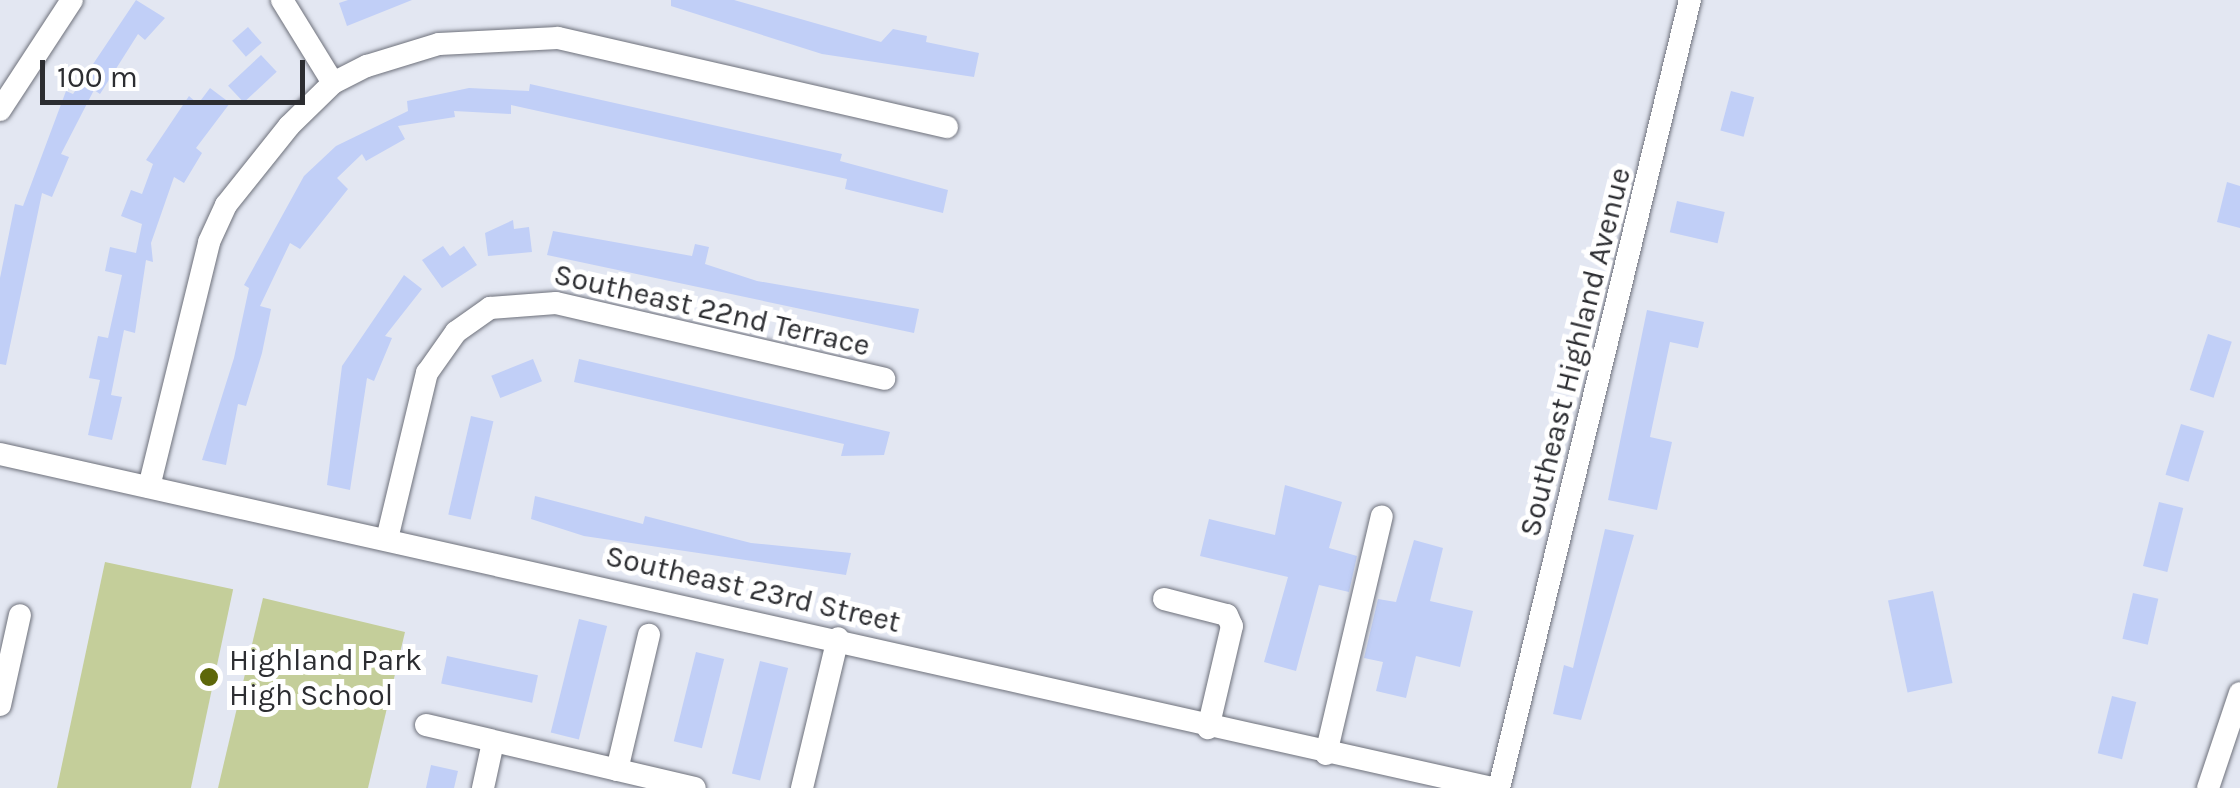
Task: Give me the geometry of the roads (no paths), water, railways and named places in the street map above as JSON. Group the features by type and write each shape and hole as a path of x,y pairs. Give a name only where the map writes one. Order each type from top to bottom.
{"street":[{"path":"0,110 72,0"},
{"path":"282,0 333,83"},
{"name":"Southeast Highland Avenue","path":"1516,718 1690,0"},
{"path":"149,487 216,224 248,172 333,83 439,44 530,36 947,127"},
{"name":"Southeast 22nd Terrace","path":"387,538 422,384 440,352 490,308 541,301 884,379"},
{"name":"Southeast 23rd Street","path":"0,454 838,638 1208,728 1496,788 1516,718"},
{"path":"1326,754 1382,516"},
{"path":"1164,600 1227,615 1232,626 1208,728"},
{"path":"1,692 20,614"},
{"path":"616,770 649,635"},
{"path":"802,788 838,638"},
{"path":"2208,788 2240,694"},
{"path":"426,726 695,788"},
{"path":"482,788 494,742"}],"place":[{"name":"Highland Park High School","path":"209,677"}]}
